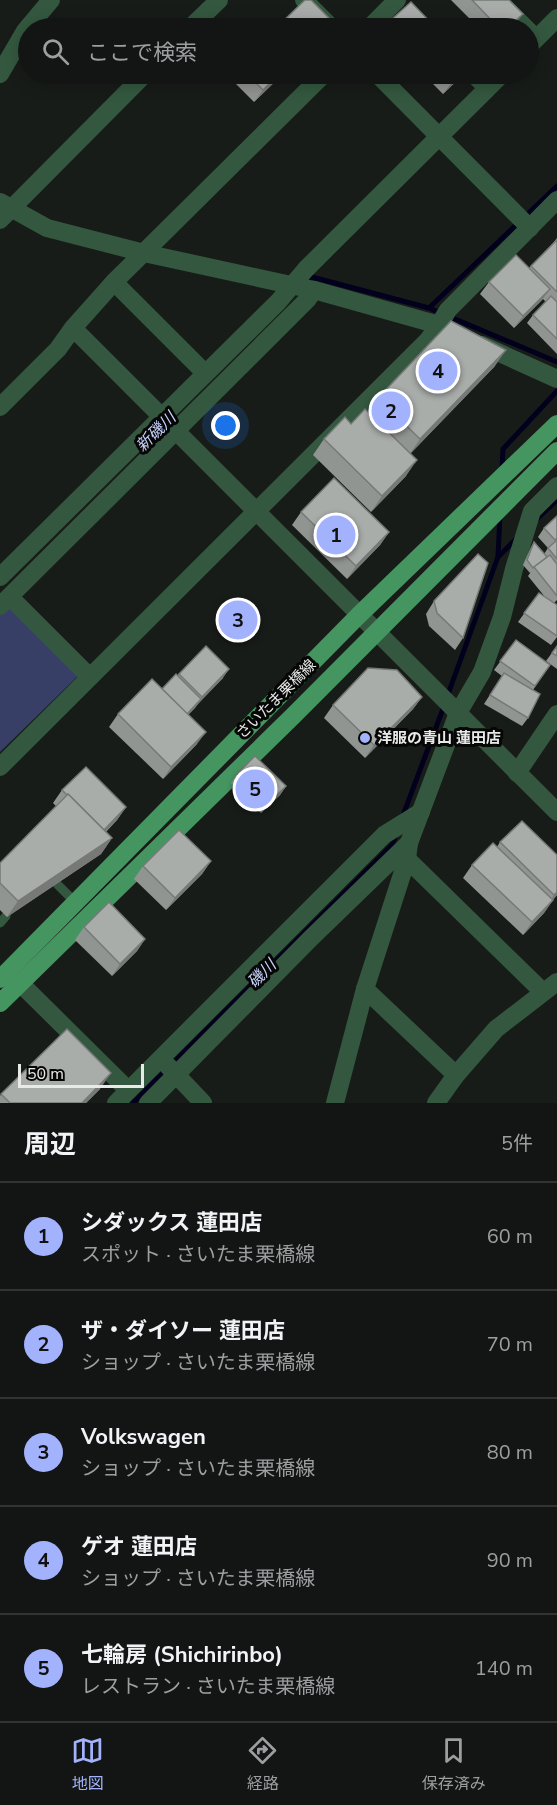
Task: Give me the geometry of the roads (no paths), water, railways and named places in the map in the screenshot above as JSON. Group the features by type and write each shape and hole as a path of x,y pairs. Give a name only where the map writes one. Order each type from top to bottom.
{"main road":[{"name":"さいたま栗橋線","path":"0,1003 7,974 359,615 557,423"},
{"name":"さいたま栗橋線","path":"7,974 377,633 557,451"}],"street":[{"path":"36,18 51,0"},
{"path":"200,18 219,0"},
{"path":"304,0 322,18"},
{"path":"381,18 398,3"},
{"path":"539,36 557,18"},
{"path":"0,74 18,44"},
{"path":"135,84 4,210 47,228 144,253 314,290 439,325 557,379"},
{"path":"2,400 58,349 73,328 114,282 314,84"},
{"path":"386,84 530,228"},
{"path":"4,566 161,417 491,84"},
{"path":"0,767 428,340 448,310 557,201"},
{"path":"114,282 205,373"},
{"path":"90,677 5,601 307,300 314,290"},
{"path":"73,328 557,813"},
{"path":"335,1103 365,990 421,812 458,713 482,672 502,617 532,511 557,486"},
{"path":"517,773 557,714"},
{"path":"7,974 122,1097 384,835 421,812"},
{"path":"408,851 550,987 496,1029 456,1075 436,1103"},
{"path":"148,1103 310,939 408,851"},
{"path":"365,990 456,1075"},
{"path":"161,1058 203,1103"}],"lane":[{"path":"504,0 517,18"},
{"path":"477,84 484,91"},
{"path":"57,884 76,903"}],"waterway":[{"path":"305,284 312,277 429,308 557,186"},
{"path":"429,308 557,362"},
{"path":"502,469 503,449 557,391"},
{"path":"537,519 557,500"},
{"path":"447,697 498,557 500,514"},
{"path":"498,557 517,538"},
{"path":"402,818 444,706"},
{"name":"磯川","path":"133,1103 392,845 396,835"}],"place":[{"name":"ゲオ 蓮田店","path":"438,371"},
{"name":"ザ・ダイソー 蓮田店","path":"391,411"},
{"name":"シダックス 蓮田店","path":"336,535"},
{"name":"Volkswagen","path":"238,620"},
{"name":"洋服の青山 蓮田店","path":"365,738"},
{"name":"七輪房 (Shichirinbo)","path":"255,789"}],"water label":[{"name":"新磯川","path":"156,432"}]}
